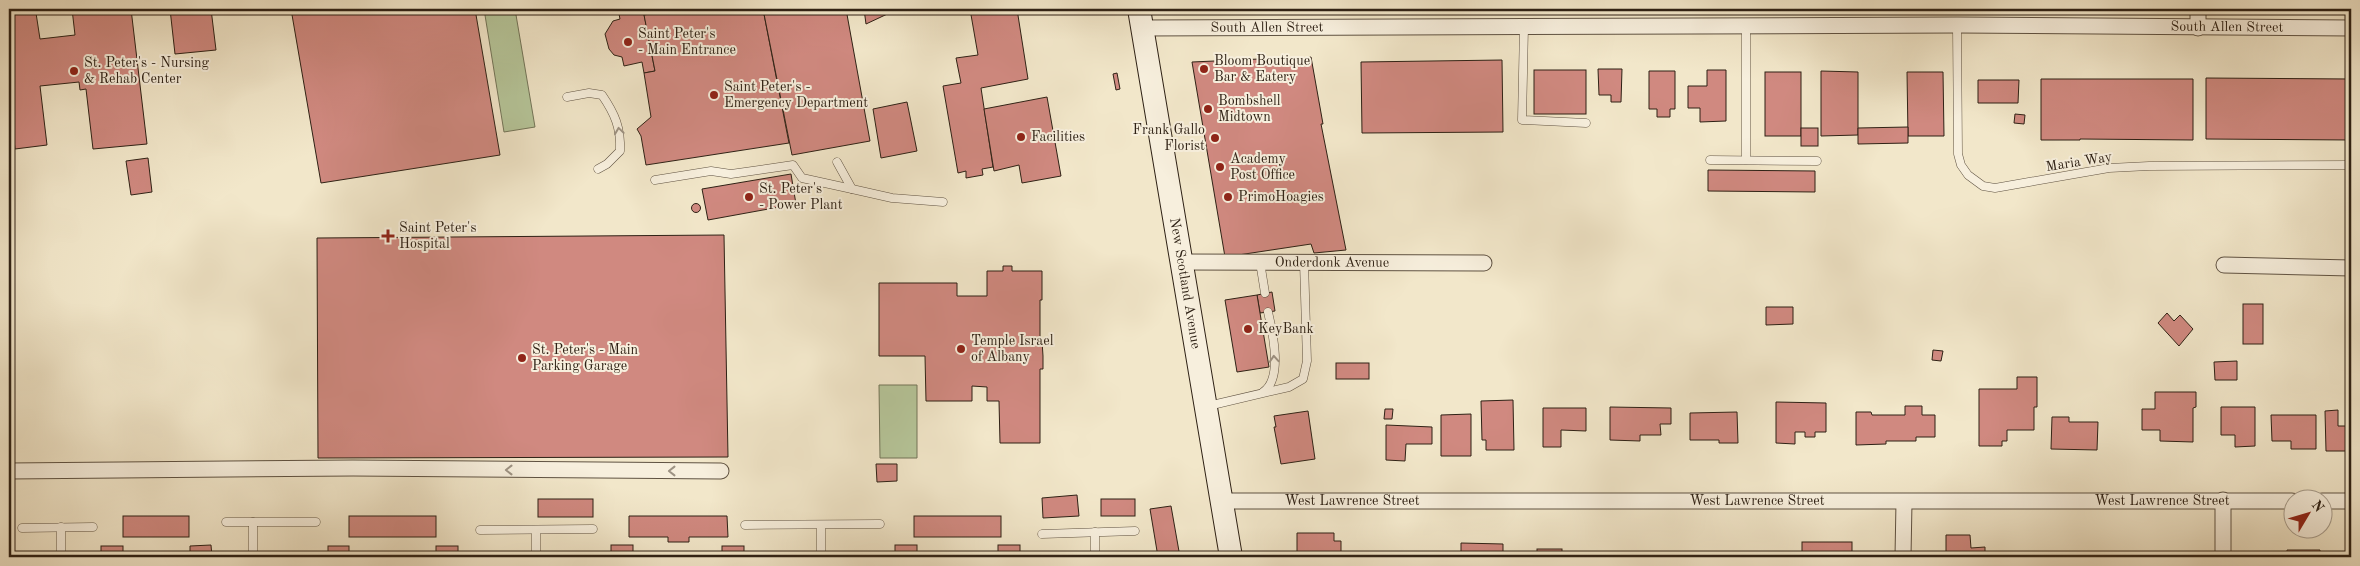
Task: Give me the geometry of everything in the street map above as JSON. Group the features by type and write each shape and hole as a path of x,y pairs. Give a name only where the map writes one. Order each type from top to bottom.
{"street":[{"path":"2198,9 2198,28"},
{"name":"South Allen Street","path":"1140,19 1524,27 1957,25 2351,28"},
{"name":"New Scotland Avenue","path":"1140,19 1230,557"},
{"name":"Onderdonk Avenue","path":"1181,262 1484,262"},
{"path":"2224,265 2351,268"},
{"path":"9,471 353,468 720,471"},
{"path":"2223,500 2223,557"},
{"name":"West Lawrence Street","path":"1222,501 1904,502 2282,500"},
{"path":"2332,500 2351,501"},
{"path":"1903,557 1904,502"}],"lane":[{"name":"Maria Way","path":"1957,25 1958,154 1964,170 1972,180 1982,186 2001,188 2100,170 2149,166 2351,165"},
{"path":"1746,26 1746,160"},
{"path":"1524,27 1522,120 1586,123"},
{"path":"567,97 589,93 602,95 618,120 621,136 620,151 607,164 598,169"},
{"path":"1710,160 1817,161"},
{"path":"837,162 852,189"},
{"path":"655,180 711,171 731,174 793,164 802,178 892,198 943,202"},
{"path":"1260,262 1265,293"},
{"path":"1206,406 1293,386 1305,374 1307,361 1304,262"},
{"path":"1254,396 1270,386 1275,372 1268,312"},
{"path":"226,522 316,522"},
{"path":"253,522 253,557"},
{"path":"745,525 880,524"},
{"path":"820,525 821,557"},
{"path":"61,527 61,557"},
{"path":"22,528 93,527"},
{"path":"480,530 593,529"},
{"path":"536,530 536,557"},
{"path":"1042,534 1135,531"},
{"path":"1095,532 1095,557"}],"green space":[{"path":"484,9 515,9 535,127 504,132"},
{"path":"879,385 917,385 917,458 880,458"}],"building":[{"name":"St. Peter's - Nursing & Rehab Center","path":"9,9 72,9 131,9 147,144 93,149 86,89 80,90 79,82 40,86 47,145 15,149 9,94 9,81 11,80","holes":["72,9 75,35 40,39 36,13"]},
{"name":"St. Peter's - Nursing & Rehab Center","path":"170,9 211,9 216,50 175,54"},
{"path":"291,9 475,9 500,155 321,183"},
{"name":"Saint Peter's - Main Entrance","path":"618,9 643,9 655,71 644,73 642,62 624,66 622,57 614,55 609,49 605,34 613,21 620,19"},
{"path":"643,9 676,9 644,15"},
{"name":"Saint Peter's - Emergency Department","path":"676,9 763,9 789,143 646,165 641,136 637,129 651,117 644,73 655,71 644,15"},
{"path":"763,9 846,9 870,141 792,155"},
{"path":"864,9 898,9 866,24"},
{"path":"922,9 970,9 971,14"},
{"path":"970,9 1017,9 1028,79 981,88 993,167 982,169 983,175 966,178 966,171 958,173 943,86 961,83 956,58 978,55"},
{"path":"1311,57 1323,124 1321,124 1346,250 1314,253 1311,244 1225,257 1192,62 1282,58 1283,63"},
{"path":"1502,60 1503,132 1362,133 1361,62"},
{"path":"1598,69 1622,69 1621,102 1611,102 1611,95 1599,95"},
{"path":"1534,70 1586,70 1586,114 1534,114"},
{"path":"1707,70 1726,70 1726,121 1700,122 1700,108 1688,108 1688,86 1707,86"},
{"path":"1649,71 1675,71 1675,109 1670,109 1670,117 1657,117 1657,109 1649,109"},
{"path":"1821,71 1858,72 1858,135 1821,136"},
{"path":"1765,72 1801,72 1801,136 1765,136"},
{"path":"1907,72 1943,72 1944,136 1908,136"},
{"path":"1117,73 1120,89 1116,90 1113,74"},
{"path":"2206,78 2351,79 2351,140 2206,139"},
{"path":"2041,79 2193,79 2193,140 2041,140"},
{"path":"1978,80 2019,80 2018,103 1978,103"},
{"name":"Facilities","path":"1047,97 1061,176 1022,183 1019,165 994,171 984,109"},
{"path":"907,102 917,151 881,158 873,109"},
{"path":"2015,114 2025,115 2024,124 2014,123"},
{"path":"1908,127 1908,143 1858,144 1858,128"},
{"path":"1801,128 1818,128 1818,146 1801,146"},
{"path":"148,158 152,192 131,195 126,161"},
{"path":"1708,170 1815,171 1815,192 1708,191"},
{"name":"St. Peter's - Power Plant","path":"791,174 796,204 708,220 702,189"},
{"path":"696,203 701,208 696,213 691,208"},
{"name":"St. Peter's - Main Parking Garage","path":"724,235 728,457 318,458 317,238"},
{"name":"Temple Israel of Albany","path":"1003,266 1012,266 1012,271 1042,271 1040,341 1042,341 1043,369 1040,369 1040,443 1000,443 999,401 987,401 987,387 972,386 972,401 926,401 925,356 879,356 879,283 957,283 957,296 987,296 987,271 1003,271"},
{"path":"1272,292 1275,311 1260,313 1257,295"},
{"path":"1257,295 1269,367 1237,372 1225,300"},
{"path":"2243,304 2263,304 2263,344 2243,344"},
{"path":"1766,307 1793,307 1793,324 1766,325"},
{"path":"2167,313 2174,321 2180,315 2193,329 2179,346 2158,323"},
{"path":"1933,350 1943,351 1941,361 1932,360"},
{"path":"2237,361 2237,380 2215,380 2214,362"},
{"path":"1336,363 1369,363 1369,379 1336,379"},
{"path":"2017,377 2037,377 2037,407 2034,407 2034,430 2007,430 2007,441 2002,441 2002,446 1979,446 1979,389 2017,389"},
{"path":"2155,392 2196,392 2196,407 2193,408 2193,442 2160,441 2160,430 2142,430 2142,409 2155,409"},
{"path":"1513,400 1514,450 1486,450 1486,440 1482,440 1481,401"},
{"path":"1776,402 1826,403 1826,432 1815,432 1815,437 1805,437 1805,432 1795,432 1795,444 1776,443"},
{"path":"1905,406 1922,406 1922,415 1935,415 1935,437 1916,437 1916,441 1886,441 1886,444 1856,445 1856,412 1871,412 1872,415 1905,415"},
{"path":"1610,407 1671,408 1671,424 1660,424 1661,435 1640,435 1640,441 1610,440"},
{"path":"2221,407 2255,407 2255,446 2235,447 2235,435 2221,435"},
{"path":"1543,408 1586,408 1586,431 1561,430 1561,447 1543,447"},
{"path":"1385,409 1393,409 1392,419 1384,419"},
{"path":"2338,410 2338,426 2351,426 2351,448 2348,451 2326,451 2325,411"},
{"path":"1308,411 1315,459 1281,464 1274,427 1276,427 1274,416"},
{"path":"1737,412 1738,443 1719,443 1719,440 1690,440 1690,413"},
{"path":"1471,414 1471,456 1441,456 1441,415"},
{"path":"2271,415 2316,415 2316,449 2291,449 2291,441 2272,441"},
{"path":"2052,417 2069,417 2069,422 2098,422 2097,450 2051,449"},
{"path":"1386,425 1432,427 1432,444 1406,444 1405,461 1386,460"},
{"path":"876,464 897,464 897,481 877,482"},
{"path":"1077,495 1079,516 1043,518 1042,498"},
{"path":"538,499 593,499 593,517 538,517"},
{"path":"1101,499 1135,499 1135,516 1101,516"},
{"path":"1171,506 1180,557 1158,557 1150,509"},
{"path":"123,516 189,516 189,537 123,537"},
{"path":"349,516 436,516 436,537 349,537"},
{"path":"629,516 727,516 728,537 689,537 689,542 668,542 668,537 629,537"},
{"path":"914,516 1001,516 1001,537 914,537"},
{"path":"1297,533 1334,533 1334,541 1341,541 1341,557 1297,557"},
{"path":"1946,535 1970,535 1971,548 1985,547 1985,557 1946,557"},
{"path":"1802,542 1852,542 1852,557 1802,557"},
{"path":"1461,543 1503,544 1503,557 1461,557"},
{"path":"211,545 212,557 190,557 190,546"},
{"path":"611,545 633,545 633,557 611,557"},
{"path":"895,545 917,545 917,557 895,557"},
{"path":"998,545 1020,545 1020,557 998,557"},
{"path":"101,546 123,546 123,557 101,557"},
{"path":"328,546 349,546 349,557 328,557"},
{"path":"436,546 458,546 458,557 436,557"},
{"path":"722,546 744,546 744,557 722,557"},
{"path":"1537,549 1562,549 1562,557 1537,557"},
{"path":"2287,550 2320,550 2320,553 2347,553 2347,551 2351,551 2351,557 2274,557 2287,556"},
{"path":"1361,554 1393,554 1393,557 1361,557"},
{"path":"2025,554 2050,554 2050,557 2025,557"}],"place":[{"name":"Saint Peter's - Main Entrance","path":"628,42"},
{"name":"Bloom Boutique Bar & Eatery","path":"1204,69"},
{"name":"St. Peter's - Nursing & Rehab Center","path":"74,71"},
{"name":"Saint Peter's - Emergency Department","path":"714,95"},
{"name":"Bombshell Midtown","path":"1208,109"},
{"name":"Facilities","path":"1021,137"},
{"name":"Frank Gallo Florist","path":"1215,138"},
{"name":"Academy Post Office","path":"1220,167"},
{"name":"St. Peter's - Power Plant","path":"749,197"},
{"name":"PrimoHoagies","path":"1228,197"},
{"name":"Saint Peter's Hospital","path":"388,236"},
{"name":"KeyBank","path":"1248,329"},
{"name":"Temple Israel of Albany","path":"961,349"},
{"name":"St. Peter's - Main Parking Garage","path":"522,358"}]}
